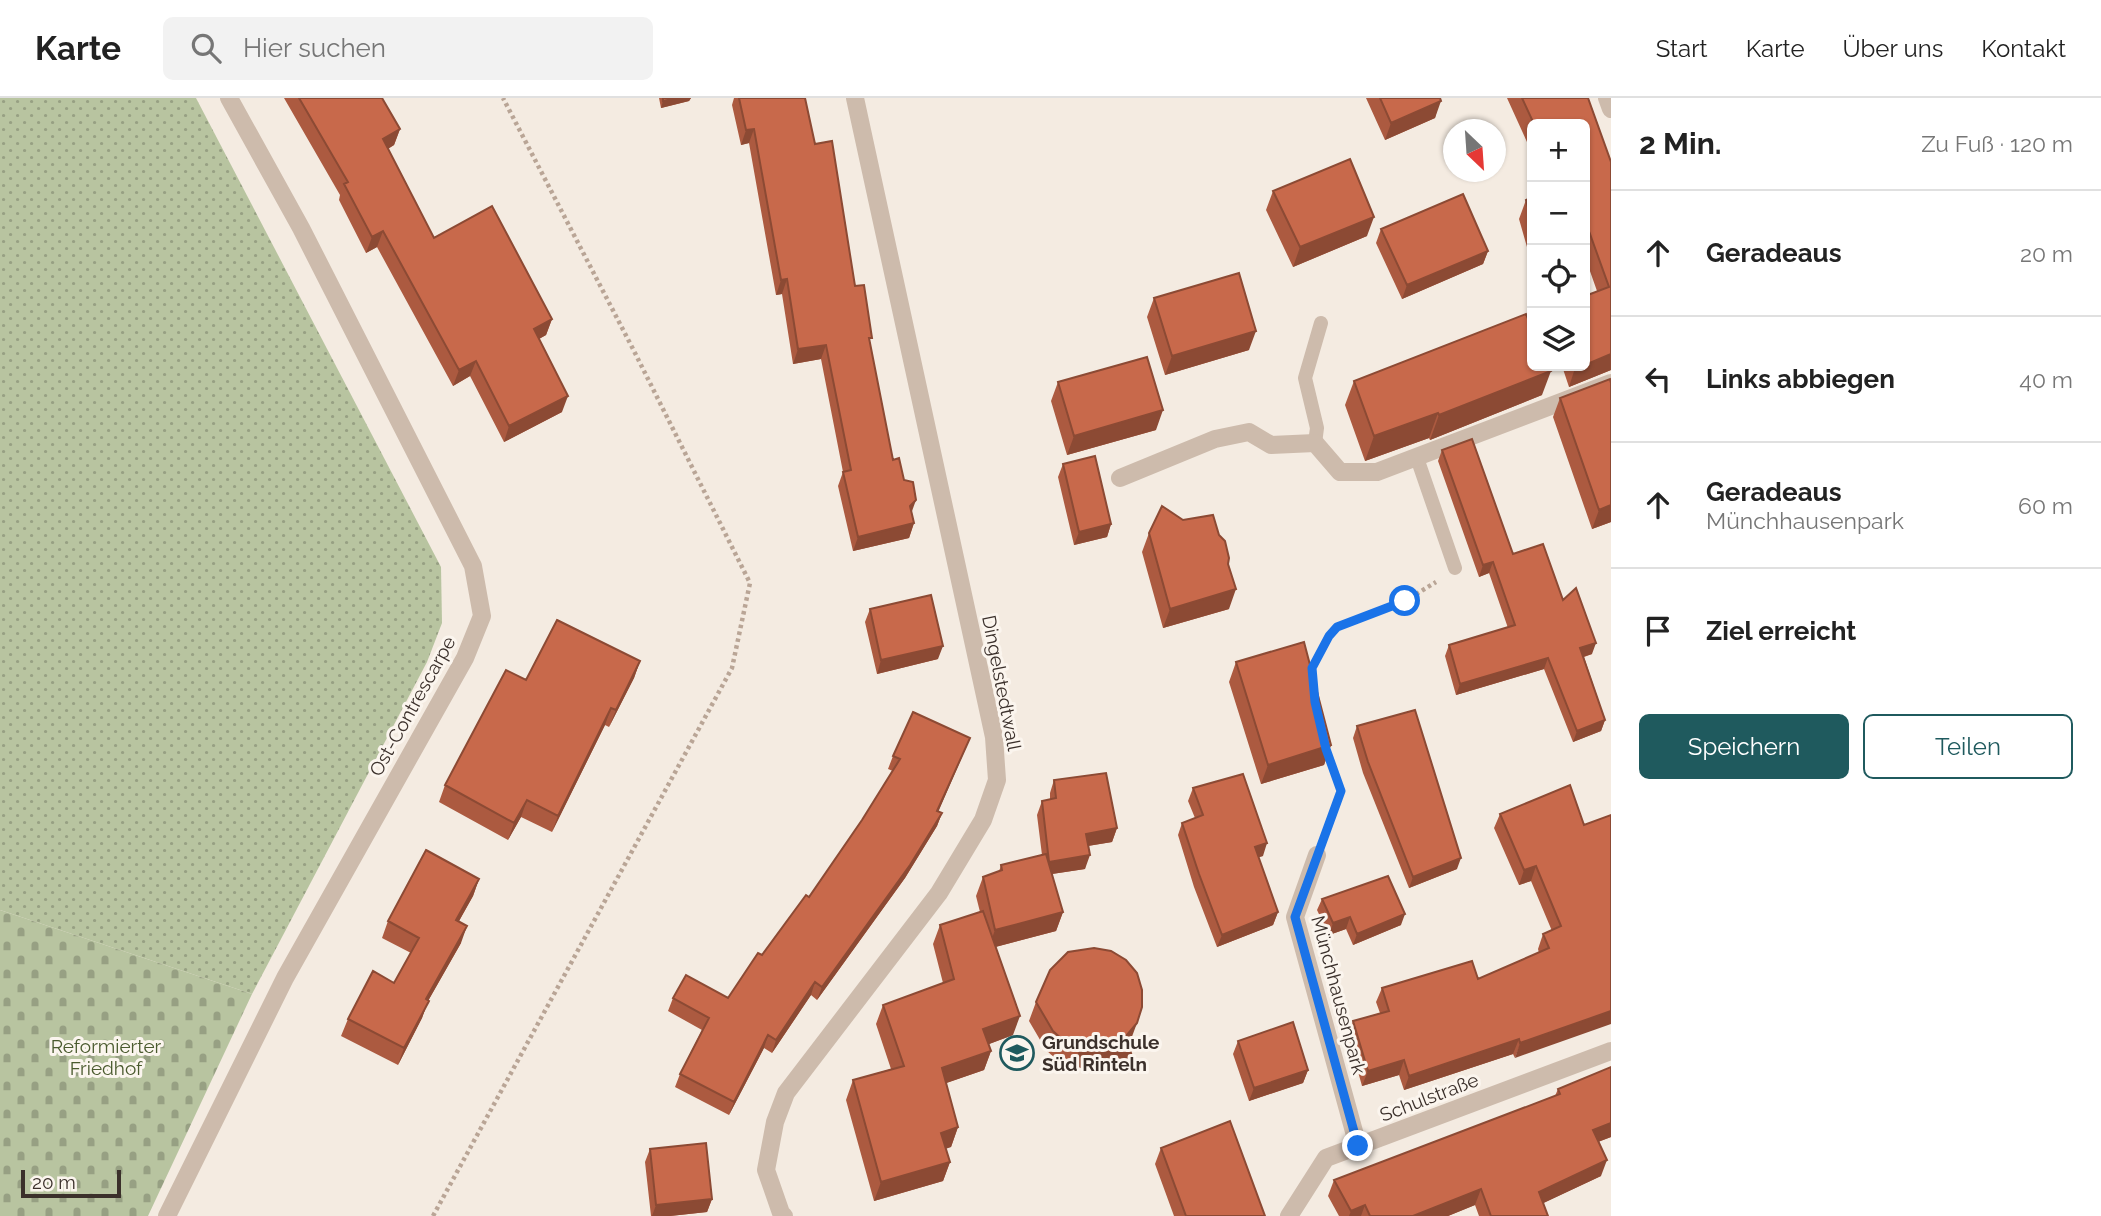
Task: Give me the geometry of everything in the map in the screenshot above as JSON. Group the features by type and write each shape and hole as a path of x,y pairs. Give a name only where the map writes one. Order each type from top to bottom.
{"street":[{"name":"Ost-Contrescarpe","path":"167,1216 285,978 465,658 482,616 473,566 301,228 229,98"},
{"name":"Dingelstedtwall","path":"784,1216 766,1170 775,1122 786,1093 939,893 983,820 997,780 991,724 855,98"},
{"path":"1607,98 1611,109"},
{"path":"1120,478 1214,439 1250,432 1271,445 1315,443 1340,472 1377,472 1611,383"},
{"name":"Münchhausenpark","path":"1317,855 1295,917 1358,1146"},
{"name":"Schulstraße","path":"1289,1216 1326,1158 1611,1052"}],"lane":[{"path":"1315,443 1317,428 1305,378 1321,323"},
{"path":"1417,458 1455,568"}],"path":[{"path":"433,1216 732,668 750,583 503,98"},
{"path":"1314,691 1312,668 1329,636 1337,627 1405,601 1455,568"},
{"path":"1317,855 1341,791 1326,749"}],"green space":[{"path":"0,98 196,98 441,567 442,623 427,662 252,994 0,910"},
{"name":"Reformierter Friedhof","path":"0,910 252,994 148,1216 0,1216"}],"building":[{"path":"299,98 382,98 400,129 383,139 434,238 492,206 552,319 534,329 568,396 509,426 476,361 459,370 383,231 372,237 344,184 348,182"},
{"path":"739,98 805,98 815,144 832,141 855,286 864,285 872,338 869,338 893,460 899,458 904,480 913,482 916,500 910,506 914,523 858,537 843,472 851,470 826,345 798,349 787,279 781,280 754,129 746,130"},
{"path":"1380,98 1440,98 1441,101 1391,123"},
{"path":"1522,98 1588,98 1611,162 1611,354 1590,363 1590,294 1609,287 1590,234 1590,119 1532,119"},
{"path":"1350,159 1374,217 1300,247 1273,191"},
{"path":"1463,194 1488,251 1407,285 1381,229"},
{"path":"1239,273 1256,331 1172,356 1154,298"},
{"path":"1526,314 1527,371 1551,371 1439,415 1438,413 1374,436 1354,381"},
{"path":"1147,357 1163,410 1074,436 1058,382"},
{"path":"1610,379 1611,505 1599,510 1560,398"},
{"path":"1472,439 1513,554 1543,544 1563,600 1576,588 1596,643 1580,648 1605,720 1577,731 1548,658 1460,684 1449,645 1515,625 1493,562 1483,565 1442,450"},
{"path":"1095,456 1111,524 1079,532 1063,464"},
{"path":"1162,506 1183,520 1213,515 1219,535 1225,541 1228,564 1236,589 1170,609 1149,533"},
{"path":"931,595 943,646 881,660 870,609"},
{"path":"557,620 640,661 616,710 611,708 558,816 527,800 514,823 445,785 506,670 526,680"},
{"path":"1304,642 1331,745 1268,765 1236,662"},
{"path":"1415,710 1461,858 1413,877 1368,762 1357,726"},
{"path":"913,712 970,738 937,811 942,813 910,865 822,987 815,982 776,1040 768,1035 734,1102 680,1074 709,1018 673,998 686,975 728,998 758,953 762,955 806,895 809,897 862,820 900,759 893,756"},
{"path":"1106,773 1117,828 1086,834 1090,855 1049,862 1042,801 1056,798 1054,780"},
{"path":"1243,774 1267,843 1255,847 1278,912 1222,935 1182,823 1203,815 1193,788"},
{"path":"1570,785 1584,825 1611,815 1611,1011 1520,1043 1519,1039 1409,1076 1404,1060 1368,1071 1353,1021 1389,1011 1382,988 1472,961 1478,979 1549,948 1543,934 1561,926 1536,866 1524,870 1500,814"},
{"path":"426,850 479,879 456,920 467,926 426,999 429,1001 404,1048 348,1019 373,971 394,983 419,938 388,921"},
{"path":"1046,854 1063,912 995,930 983,877 1002,870 1001,865"},
{"path":"1388,876 1405,914 1357,934 1350,917 1333,923 1322,899"},
{"path":"983,911 1020,1016 983,1029 991,1051 942,1068 958,1127 941,1133 950,1162 881,1182 853,1080 904,1066 883,1005 954,979 940,925"},
{"path":"1094,948 1111,951 1126,960 1137,973 1142,990 1142,1007 1137,1023 1126,1036 1131,1053 1080,1048 1065,1042 1053,1031 1036,1002 1050,970 1068,952"},
{"path":"1293,1022 1308,1070 1254,1088 1238,1041"},
{"path":"1611,1067 1611,1123 1593,1130 1607,1160 1539,1192 1548,1216 1491,1216 1481,1189 1413,1216 1370,1216 1365,1205 1351,1211 1334,1180 1560,1094 1558,1089"},
{"path":"1230,1121 1265,1216 1186,1216 1161,1148"},
{"path":"706,1143 712,1199 656,1205 650,1149"}],"place":[{"name":"Grundschule Süd Rinteln","path":"1017,1053"}],"route":[{"path":"1358,1146 1295,917 1341,791 1326,749 1315,702 1312,668 1329,636 1337,627 1405,601"}]}
